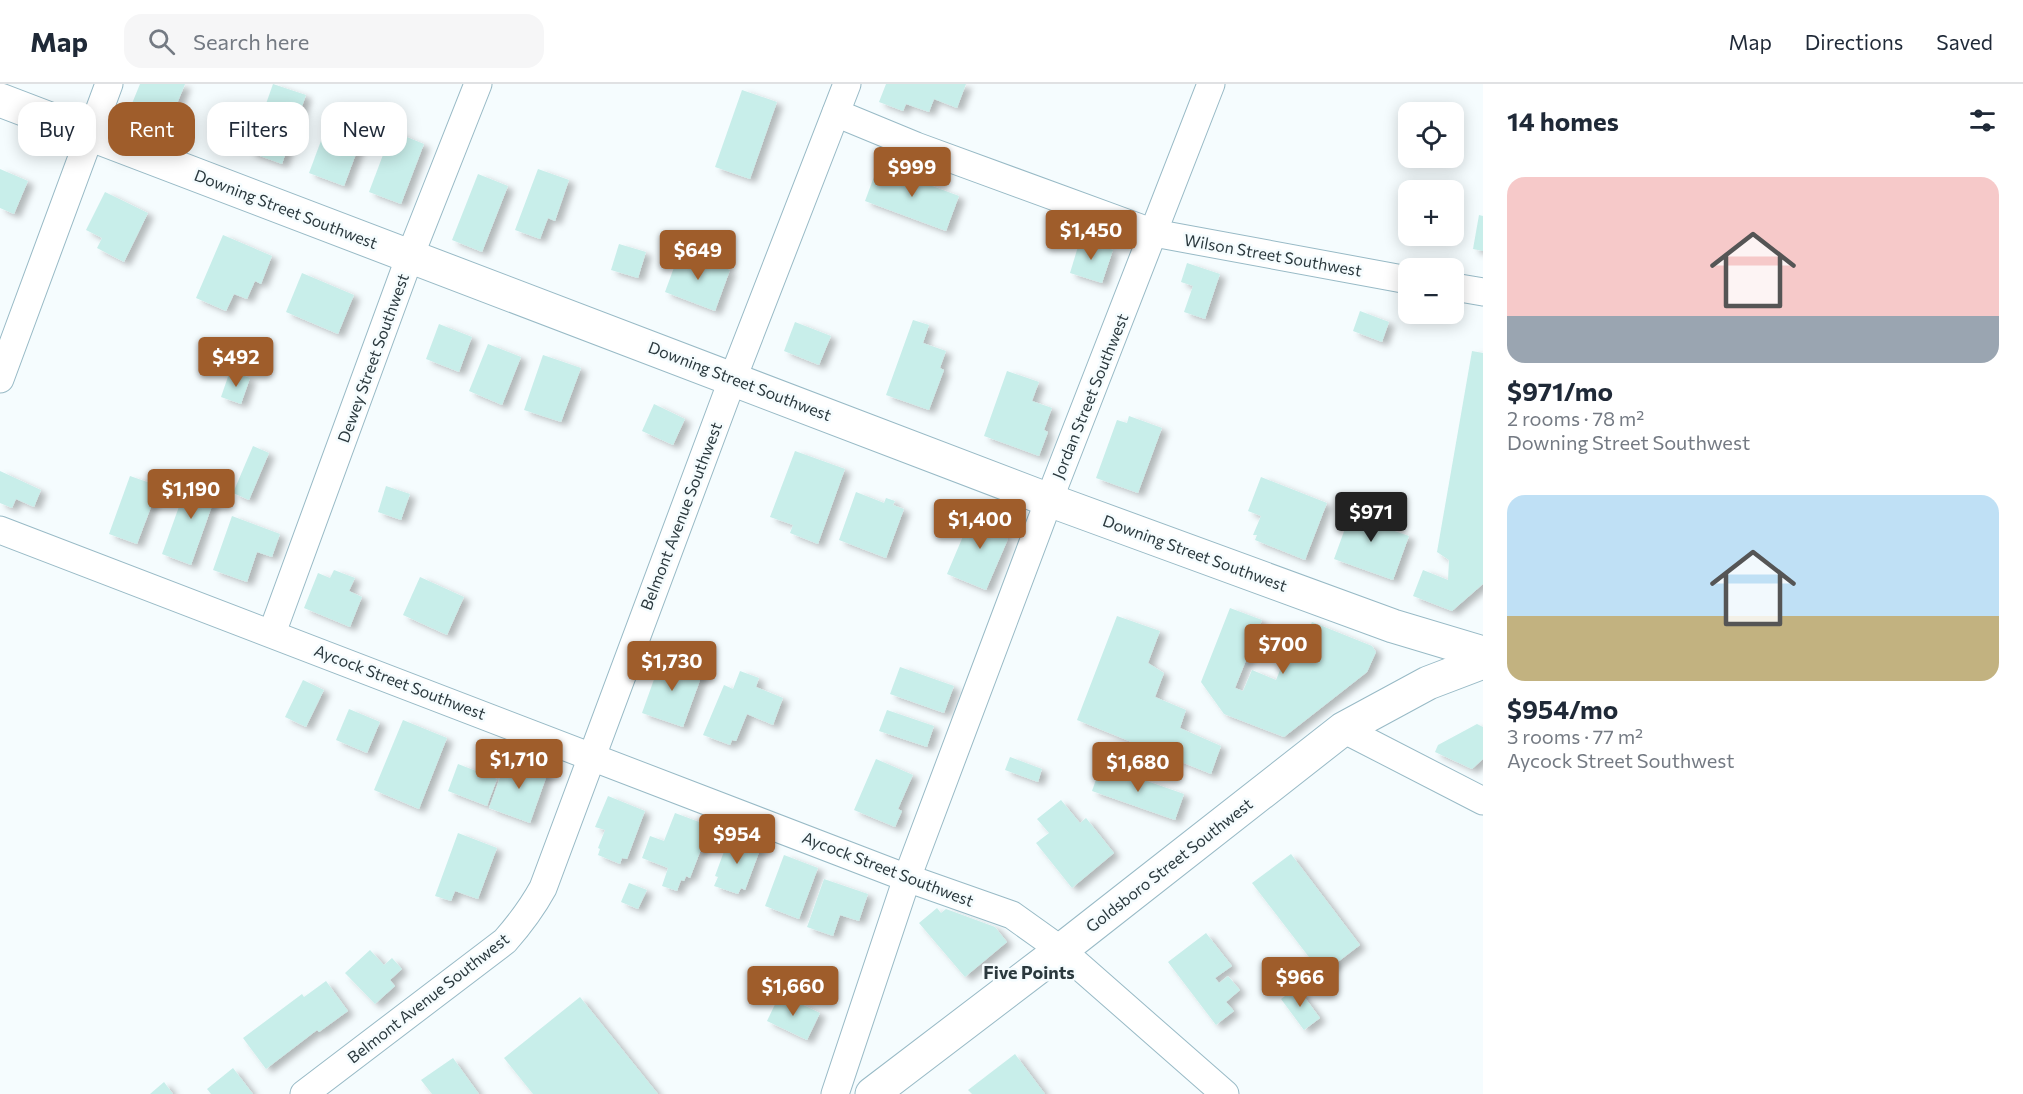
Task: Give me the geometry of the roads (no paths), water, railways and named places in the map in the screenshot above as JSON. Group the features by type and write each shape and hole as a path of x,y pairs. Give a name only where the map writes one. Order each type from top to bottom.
{"street":[{"path":"96,119 109,84"},
{"name":"Dewey Street Southwest","path":"272,633 410,256 478,84"},
{"name":"Belmont Avenue Southwest","path":"304,1094 505,941 522,922 543,888 733,378 847,84"},
{"name":"Jordan Street Southwest","path":"835,1094 908,878 1049,500 1155,233 1211,84"},
{"name":"Downing Street Southwest","path":"0,100 18,107"},
{"name":"Wilson Street Southwest","path":"836,113 916,146 1155,233 1398,278"},
{"name":"Downing Street Southwest","path":"96,137 1049,500 1393,626 1483,653"},
{"path":"0,379 82,156"},
{"path":"1464,289 1483,292"},
{"name":"Aycock Street Southwest","path":"0,530 908,878 1012,915 1060,950 1224,1094"},
{"name":"Goldsboro Street Southwest","path":"872,1094 1343,729 1428,683 1483,662"},
{"path":"1343,729 1483,801"}],"district":[{"name":"Five Points","path":"1029,973"}]}
